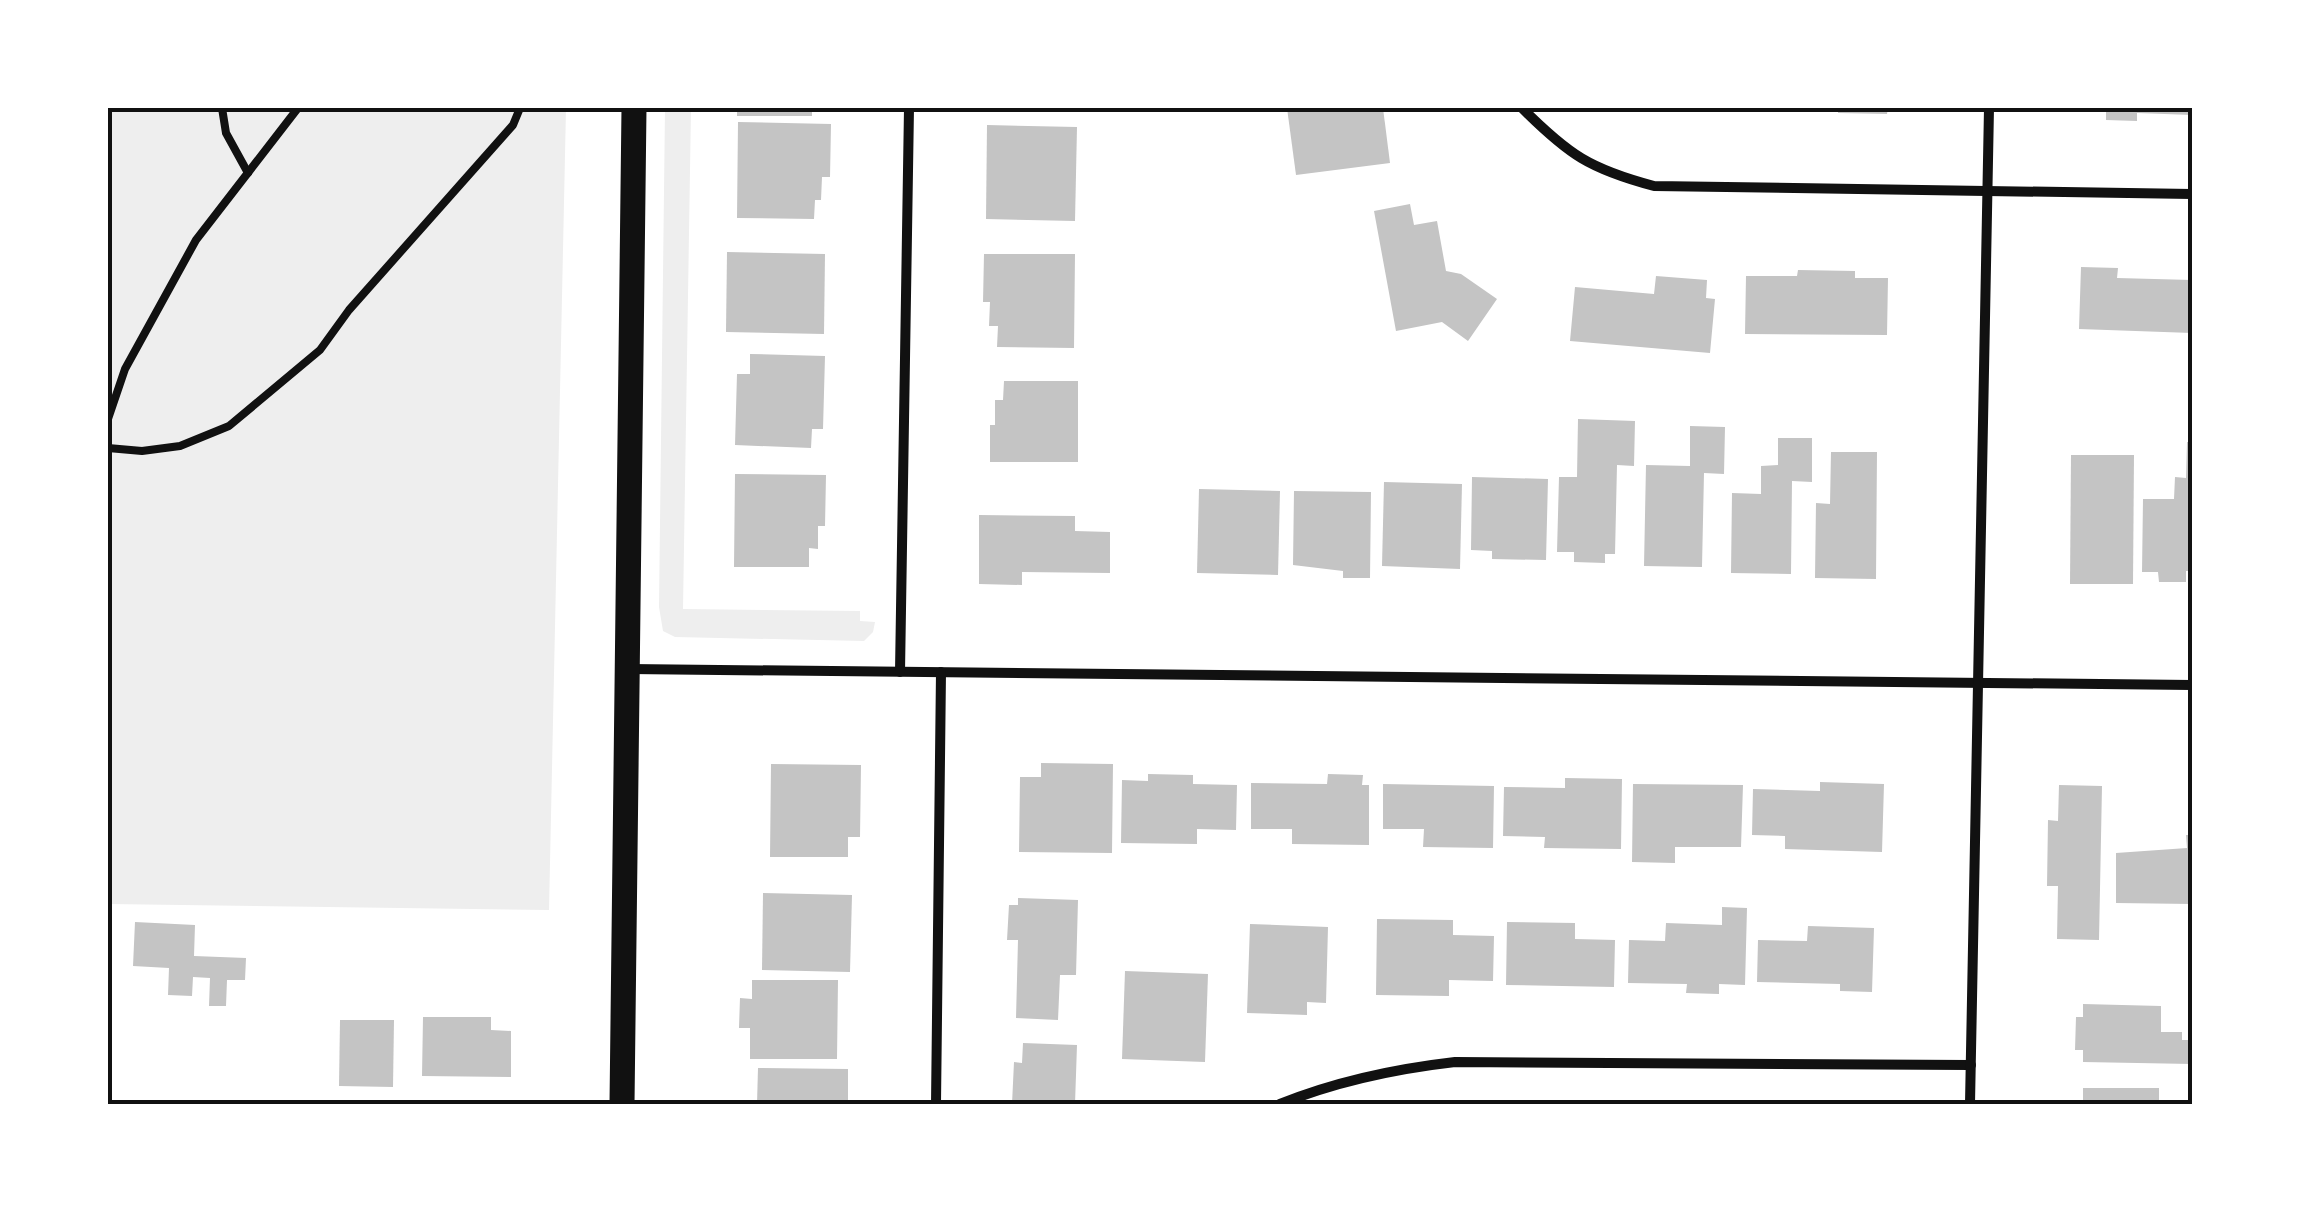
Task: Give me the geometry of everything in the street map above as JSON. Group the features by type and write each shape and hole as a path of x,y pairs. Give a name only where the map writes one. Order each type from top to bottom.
{"main road":[{"path":"622,1104 634,108"}],"street":[{"path":"900,672 909,108"},
{"path":"1522,108 1563,149 1606,173 1654,186 2192,194"},
{"path":"1970,1104 1989,108"},
{"path":"628,669 2192,685"},
{"path":"936,1104 941,672"},
{"path":"1280,1104 1343,1082 1455,1062 1971,1065"}],"lane":[{"path":"222,108 226,133 248,173"},
{"path":"108,419 125,369 196,240 298,108"},
{"path":"108,448 142,451 180,446 229,426 320,350 349,310 513,125 520,108"}],"shaded area":[{"path":"108,108 566,108 549,910 108,904"},
{"path":"665,108 691,108 683,609 860,611 860,621 875,622 873,632 864,641 675,637 663,631 659,607"}],"building":[{"path":"737,108 812,108 812,116 737,116"},
{"path":"1287,108 1383,108 1390,163 1296,175"},
{"path":"1838,108 1888,108 1887,114 1838,113"},
{"path":"2087,108 2192,108 2192,115 2137,113 2137,121 2106,120 2106,112 2086,112"},
{"path":"738,122 831,124 830,177 822,177 821,200 815,200 814,219 737,218"},
{"path":"987,125 1077,127 1075,221 986,219"},
{"path":"1410,204 1414,225 1437,221 1446,271 1461,274 1497,299 1468,341 1442,322 1396,331 1374,211"},
{"path":"727,252 825,254 824,334 726,332"},
{"path":"984,254 1075,254 1074,348 997,347 998,326 989,326 990,302 983,302"},
{"path":"2081,267 2118,268 2117,278 2192,280 2192,333 2079,329"},
{"path":"1798,270 1855,271 1855,278 1888,278 1887,335 1745,334 1746,276 1797,276"},
{"path":"1656,276 1707,280 1706,298 1715,299 1710,353 1570,341 1575,287 1654,294"},
{"path":"750,354 825,356 823,429 812,429 811,448 735,445 737,374 750,374"},
{"path":"1004,381 1078,381 1078,462 990,462 990,425 995,425 995,400 1003,400"},
{"path":"1578,419 1635,421 1634,466 1617,465 1615,554 1605,554 1605,563 1574,562 1574,552 1557,552 1559,477 1577,477"},
{"path":"1690,426 1725,427 1724,474 1704,473 1702,567 1644,566 1646,465 1690,466"},
{"path":"1778,438 1812,438 1812,482 1792,481 1791,574 1731,573 1732,493 1761,494 1761,466 1778,465"},
{"path":"2187,442 2192,442 2192,571 2186,571 2186,582 2159,582 2158,572 2142,572 2143,499 2174,499 2175,477 2186,478"},
{"path":"1831,452 1877,452 1876,579 1815,578 1816,503 1830,504"},
{"path":"2071,455 2134,455 2133,584 2070,584"},
{"path":"735,474 826,475 825,526 818,526 818,549 809,548 809,567 734,567"},
{"path":"1472,477 1548,479 1546,560 1492,559 1492,551 1471,550"},
{"path":"1384,482 1462,484 1460,569 1382,566"},
{"path":"1199,489 1280,491 1278,575 1197,573"},
{"path":"1294,491 1371,492 1370,578 1343,578 1343,571 1293,565"},
{"path":"979,515 1075,516 1075,531 1110,532 1110,573 1022,572 1022,585 979,584"},
{"path":"1041,763 1113,764 1112,853 1019,852 1020,777 1041,777"},
{"path":"771,764 861,765 860,837 848,837 848,857 770,857"},
{"path":"1148,774 1193,775 1193,784 1237,785 1236,830 1197,829 1197,844 1121,843 1122,780 1148,781"},
{"path":"1328,774 1363,775 1362,785 1369,785 1369,845 1292,844 1292,829 1251,829 1251,783 1327,784"},
{"path":"1565,778 1622,779 1621,849 1544,848 1545,837 1503,836 1504,787 1565,788"},
{"path":"1820,782 1884,784 1882,852 1785,849 1785,836 1752,835 1753,789 1820,791"},
{"path":"1383,784 1494,786 1493,848 1423,847 1424,829 1383,829"},
{"path":"1633,784 1743,785 1741,847 1675,847 1675,863 1632,862"},
{"path":"2059,785 2102,786 2099,940 2057,939 2058,886 2047,886 2048,820 2058,821"},
{"path":"2186,835 2192,835 2192,904 2116,903 2116,853 2187,848"},
{"path":"763,893 852,895 850,972 762,970"},
{"path":"1018,898 1078,900 1076,975 1060,975 1058,1020 1016,1018 1018,940 1007,940 1009,905 1018,905"},
{"path":"1722,907 1747,908 1745,985 1719,984 1719,994 1686,993 1687,984 1628,983 1629,940 1665,941 1666,923 1722,925"},
{"path":"1377,919 1453,920 1453,935 1494,936 1493,981 1449,980 1449,996 1376,995"},
{"path":"135,922 195,925 194,956 246,958 245,980 227,980 226,1006 209,1006 210,978 193,977 192,996 168,995 169,968 133,966"},
{"path":"1507,922 1575,923 1575,939 1615,940 1614,987 1506,985"},
{"path":"1250,924 1328,927 1326,1003 1307,1002 1307,1015 1247,1013"},
{"path":"1808,926 1874,928 1872,992 1840,991 1840,984 1757,982 1758,940 1807,941"},
{"path":"1125,971 1208,974 1205,1062 1122,1059"},
{"path":"752,980 838,980 837,1059 750,1059 750,1028 739,1028 740,998 752,999"},
{"path":"2083,1004 2161,1006 2161,1032 2182,1032 2182,1040 2192,1040 2192,1064 2083,1062 2083,1050 2075,1050 2076,1017 2083,1017"},
{"path":"423,1017 491,1017 491,1030 511,1031 511,1077 422,1076"},
{"path":"340,1020 394,1020 393,1087 339,1086"},
{"path":"1023,1043 1077,1045 1075,1104 1012,1104 1014,1062 1022,1063"},
{"path":"758,1068 848,1069 848,1104 757,1104"},
{"path":"2083,1088 2159,1088 2159,1104 2083,1104"}]}
